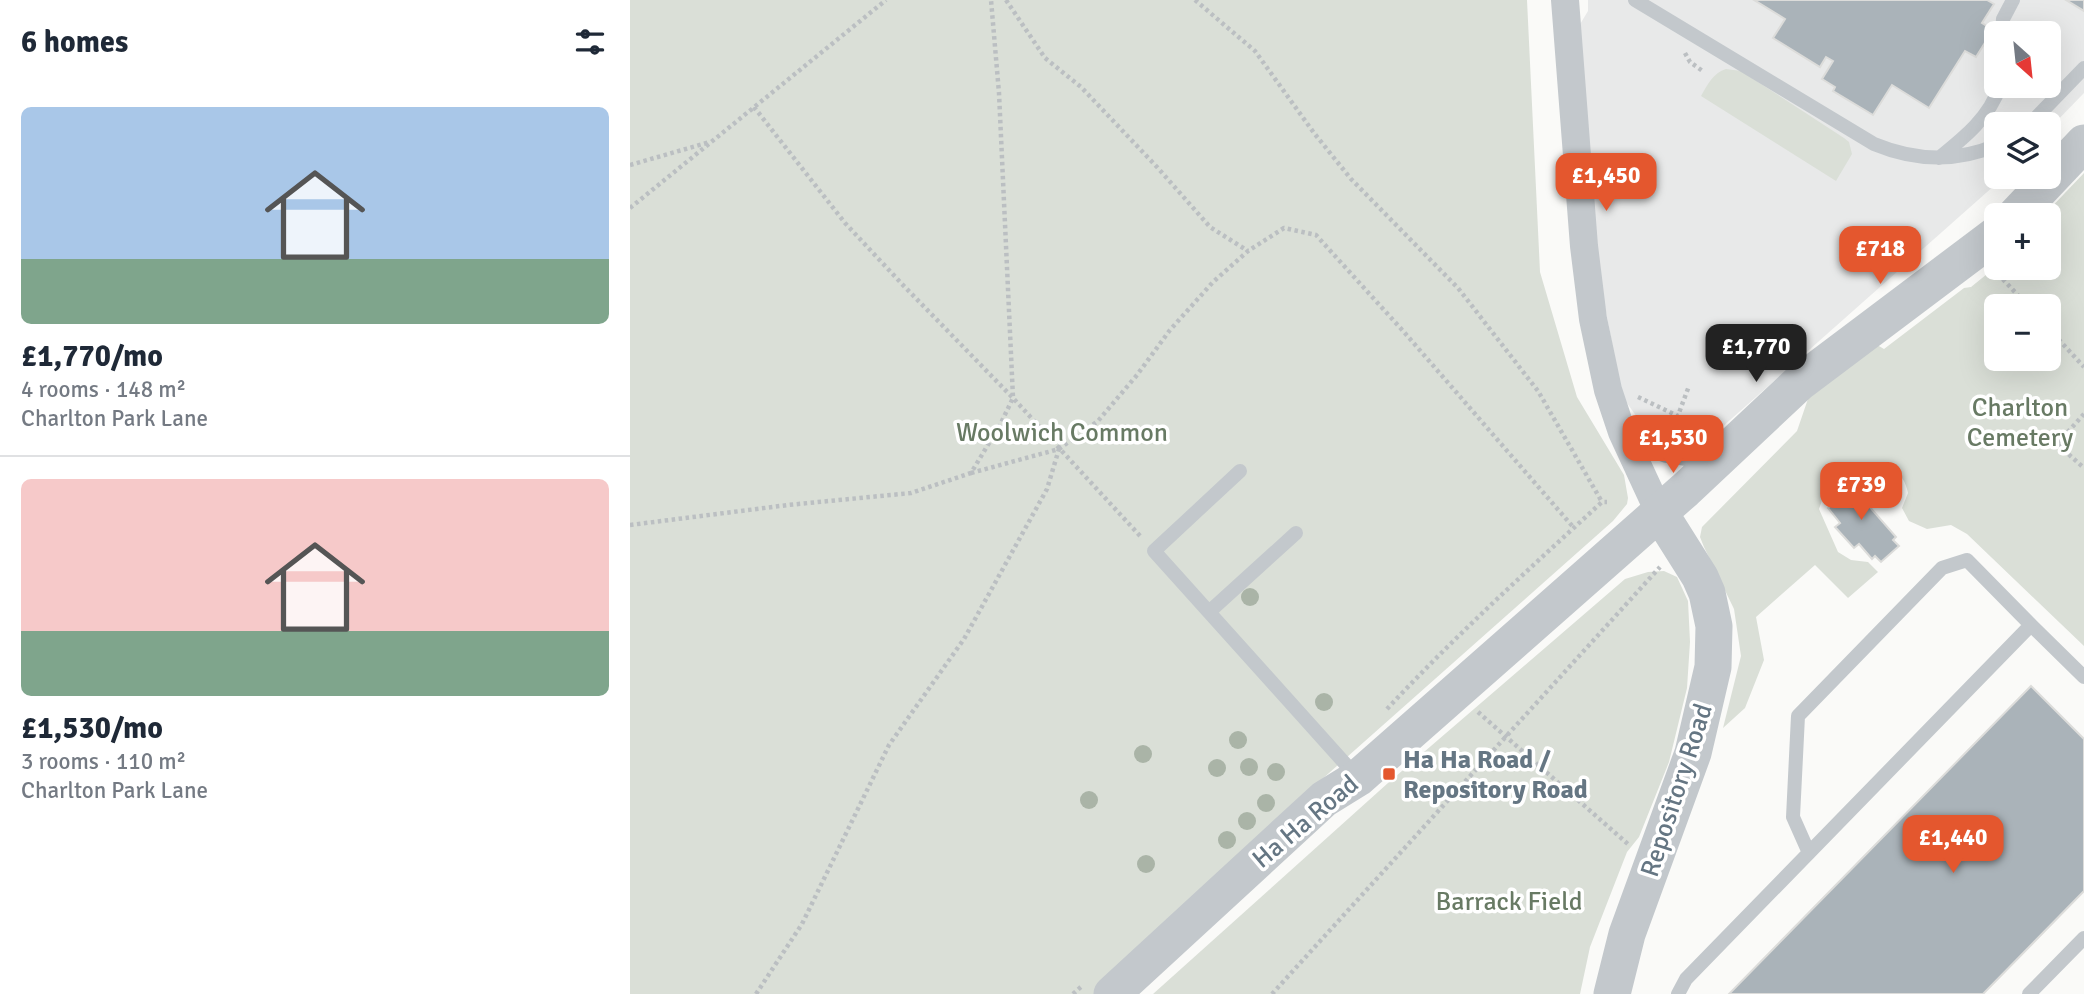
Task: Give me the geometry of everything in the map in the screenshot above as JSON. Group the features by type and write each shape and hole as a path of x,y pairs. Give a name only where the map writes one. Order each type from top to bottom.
{"street":[{"path":"1565,0 1584,246 1593,319 1608,390 1622,432 1659,512"},
{"path":"2027,203 2084,143"},
{"name":"Ha Ha Road","path":"1112,994 1324,799 1358,778 1731,448 1798,383 1984,244"},
{"path":"1622,432 1667,449 1692,453 1731,448"},
{"name":"Repository Road","path":"1612,994 1627,934 1693,753 1713,667 1714,626 1707,593 1700,577 1659,512"}],"lane":[{"path":"1635,0 1874,144 1898,154 1938,159 1966,156 1984,150"},
{"path":"2003,21 2013,0"},
{"path":"2042,112 2084,68"},
{"path":"1938,159 1979,124 1996,98"},
{"path":"1240,471 1154,551 1358,778"},
{"path":"1209,612 1296,533"},
{"path":"1809,853 1793,817 1798,716 1942,568 1967,560 2084,677"},
{"path":"1678,994 1686,979 2031,625"},
{"path":"2029,994 2084,938"}],"path":[{"path":"630,208 886,0"},
{"path":"971,473 1013,398 999,93 991,0"},
{"path":"1006,0 1045,58 1081,87 1210,227 1248,251"},
{"path":"1195,0 1255,51 1351,179 1458,288 1538,391 1602,502"},
{"path":"1676,45 1686,54 1689,62 1704,72"},
{"path":"754,107 845,223 1013,398 1154,551"},
{"path":"630,165 712,141"},
{"path":"630,525 788,505 911,494 971,473 1059,449 1098,421 1170,330 1213,282 1248,251 1284,228 1316,235 1405,332 1574,528"},
{"path":"2004,280 2017,294"},
{"path":"2061,342 2084,367"},
{"path":"1674,427 1689,387"},
{"path":"1633,394 1678,416"},
{"path":"2084,414 2057,444 2084,468"},
{"path":"756,994 802,924 889,745 964,639 1047,489 1059,449"},
{"path":"1272,994 1661,567"},
{"path":"1470,704 1638,852"}],"shaded area":[{"path":"1588,0 2084,0 2084,93 2061,117 2061,112 1984,112 1984,189 1990,189 1721,428 1699,439 1687,440 1665,436 1647,428 1622,396 1595,254 1579,26 1588,11"}],"green space":[{"name":"Woolwich Common","path":"630,0 1527,0 1540,272 1577,397 1624,475 1627,504 1613,521 1320,781 1094,994 630,994"},
{"path":"1726,69 1741,71 1849,142 1852,154 1836,181 1701,96 1714,76"},
{"name":"Charlton Cemetery","path":"2084,173 2084,646 1967,534 1951,525 1927,529 1909,521 1902,508 1907,489 1902,478 1894,471 1884,466 1862,465 1833,479 1826,488 1819,509 1838,552 1851,560 1868,562 1878,572 1848,598 1815,565 1756,617 1764,660 1745,708 1723,728 1741,656 1734,609 1700,537 1702,527 1797,431 1810,393 1872,342 1884,349 1964,288 1971,287 1984,276 1984,280 2061,280 2061,203 2055,203"},
{"name":"Barrack Field","path":"1664,571 1677,577 1688,601 1690,642 1687,688 1669,762 1639,837 1627,852 1590,947 1580,994 1153,994 1388,783 1625,579 1648,572"}],"building":[{"path":"1754,0 1987,0 1994,4 1982,23 1984,44 1976,57 1965,51 1929,108 1892,85 1873,115 1833,91 1835,87 1822,79 1833,61 1826,57 1820,67 1773,38 1785,19"},
{"path":"2066,0 2084,0 2084,11"},
{"path":"1846,475 1857,487 1854,489 1896,537 1893,540 1899,546 1881,562 1875,556 1872,559 1859,544 1854,548 1835,527 1840,523 1828,508 1836,501 1832,496 1838,490 1834,485"},
{"path":"2031,686 2084,739 2084,891 1983,994 1729,994"}],"place":[{"name":"Ha Ha Road / Repository Road","path":"1389,774"}]}
